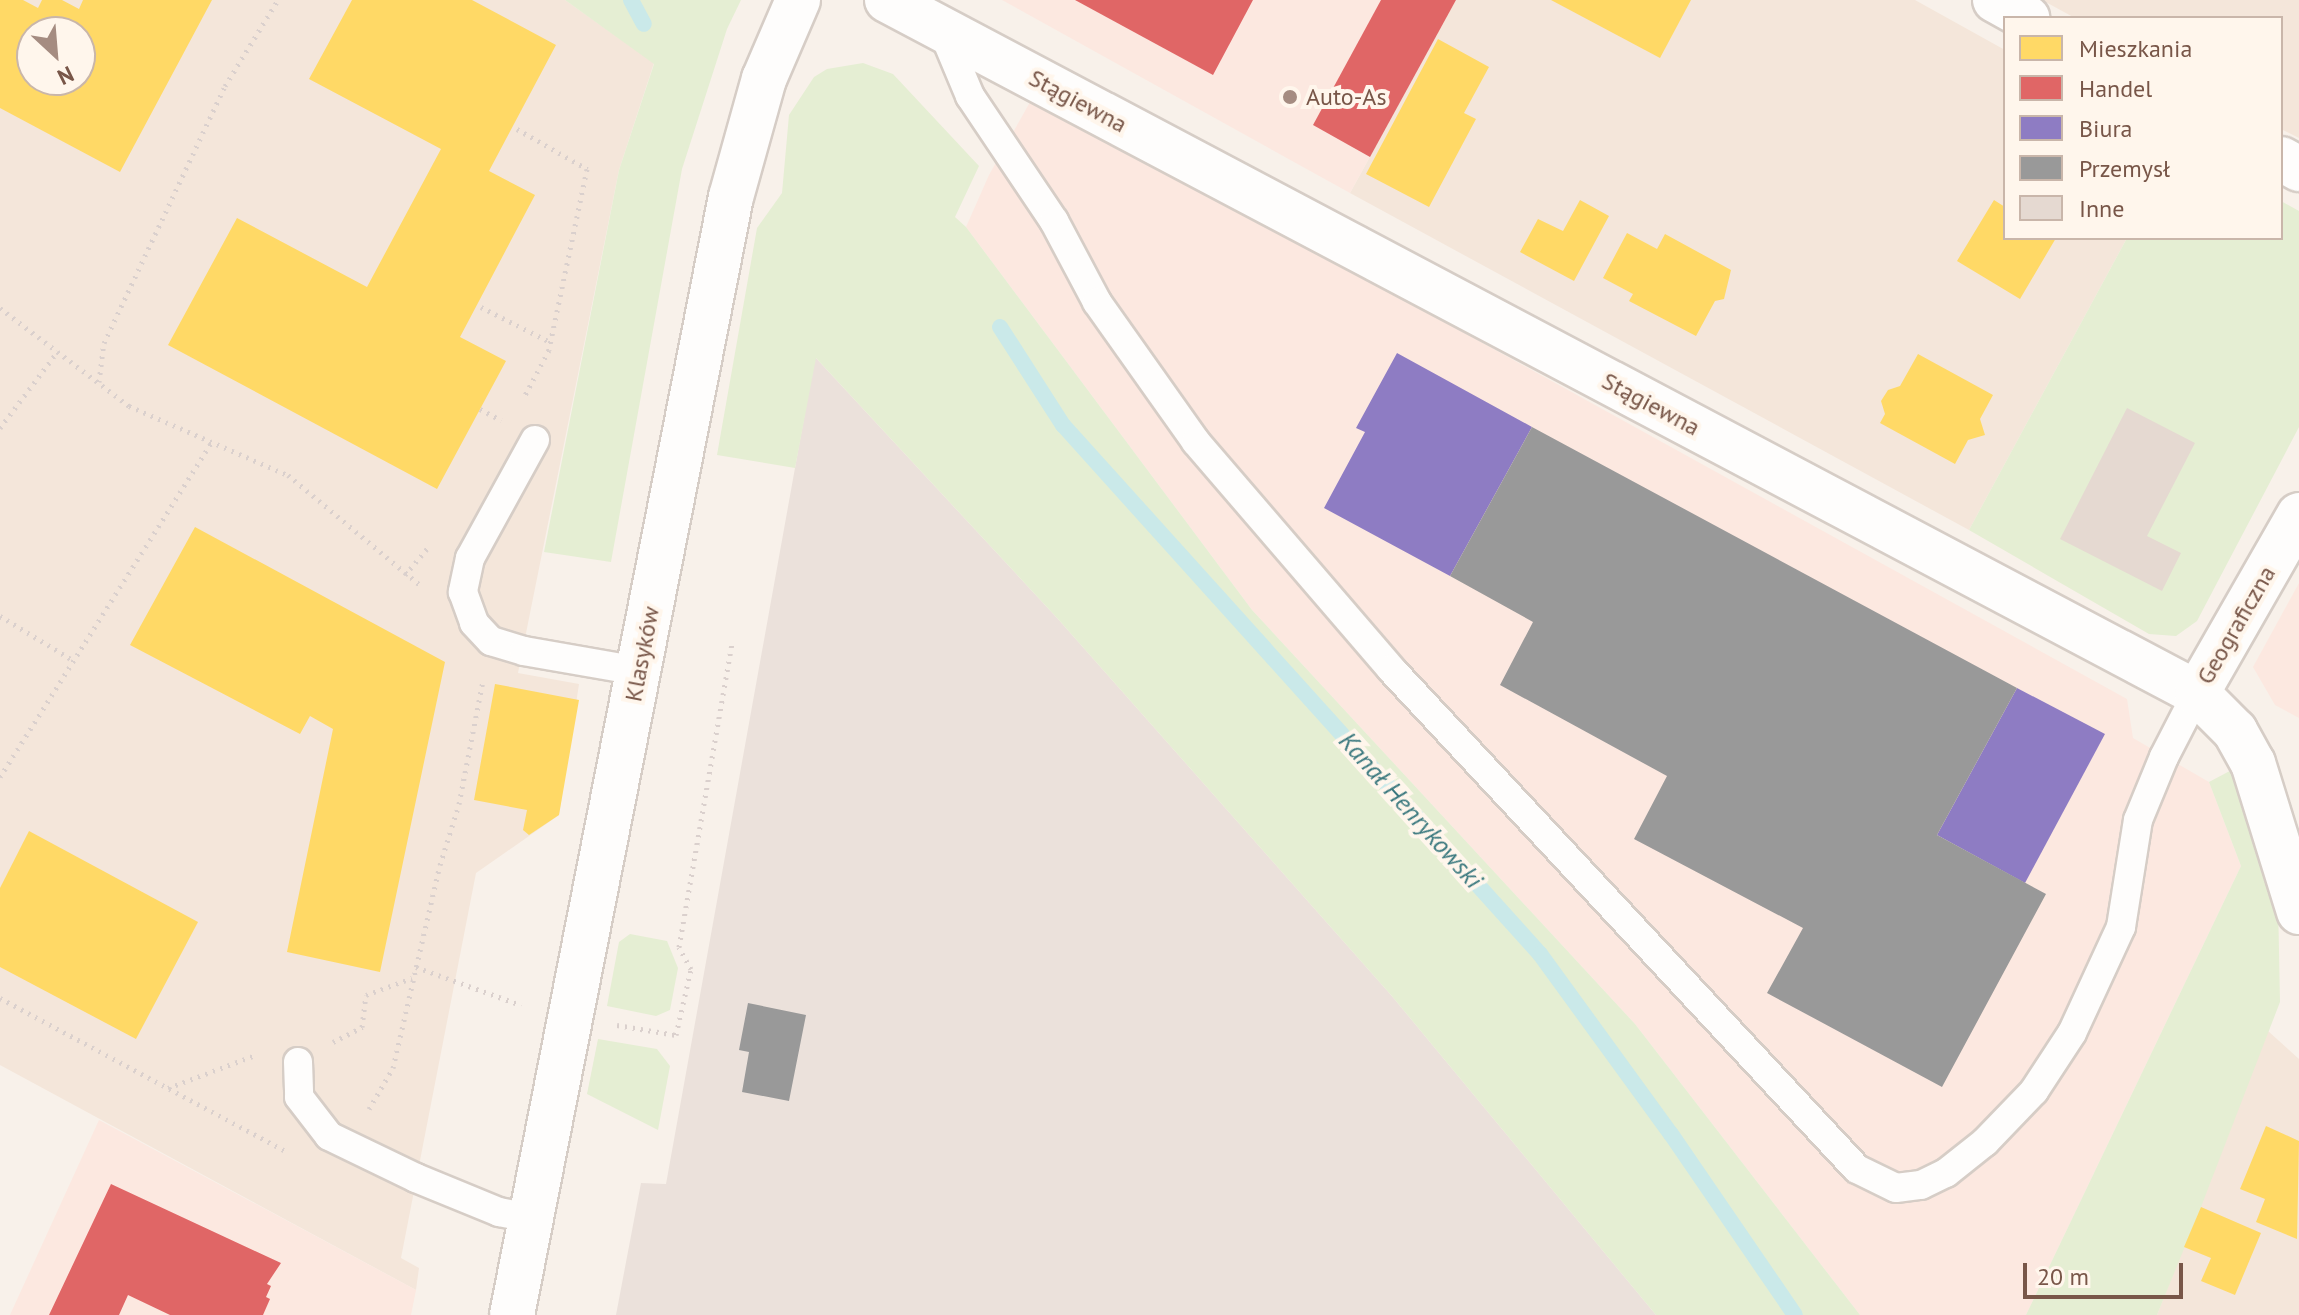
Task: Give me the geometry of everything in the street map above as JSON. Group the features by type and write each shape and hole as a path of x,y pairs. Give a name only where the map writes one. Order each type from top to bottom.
{"street":[{"name":"Klasyków","path":"512,1315 731,197 764,79 798,0"},
{"name":"Stągiewna","path":"887,0 2197,693 2235,731 2253,763 2299,912"},
{"path":"1995,0 2023,16"},
{"name":"Geograficzna","path":"2197,693 2299,515"}],"lane":[{"path":"942,29 970,96 1054,221 1097,302 1196,442 1391,669 1857,1169 1896,1188 1921,1185 1946,1173 1985,1142 2034,1091 2072,1033 2121,927 2138,820 2164,757 2197,693"},
{"path":"535,440 470,558 463,592 482,632 524,651 639,671"},
{"path":"298,1062 299,1097 329,1136 416,1178 499,1212 531,1218"}],"path":[{"path":"98,383 104,343 218,101 278,0"},
{"path":"516,412 550,342 587,169 517,129"},
{"path":"481,307 550,342"},
{"path":"0,308 129,406 288,475 405,575 482,632 459,804 413,977 393,1068 349,1145"},
{"path":"0,428 58,351"},
{"path":"480,409 509,424"},
{"path":"0,777 213,440"},
{"path":"405,575 436,539"},
{"path":"0,616 74,661"},
{"path":"416,967 535,1010"},
{"path":"366,995 413,977"},
{"path":"0,998 291,1154"}],"shaded area":[{"path":"0,0 565,0 654,63 619,170 518,673 579,684 559,815 476,873 401,1258 419,1268 416,1290 0,1065"},
{"name":"Auto-As","path":"1002,0 1456,0 1350,193"},
{"path":"1456,0 1915,0 2003,49 2003,240 2126,240 1969,530 1350,193"},
{"path":"2042,0 2299,0 2299,138 2283,130 2283,16 2071,16"},
{"path":"1034,95 2127,699 2133,738 2209,782 2241,866 2026,1315 1860,1315 1635,1024 1252,610 966,227 989,175"},
{"path":"815,357 1058,619 1391,995 1656,1315 616,1315 641,1183 666,1184"},
{"path":"2299,583 2299,718 2275,705 2253,667"},
{"path":"2268,1031 2299,1059 2299,1315 2157,1315"},
{"path":"99,1120 416,1290 411,1315 10,1315"}],"green space":[{"path":"565,0 741,0 727,29 682,169 611,562 544,552 619,170 654,64"},
{"path":"863,63 893,74 979,166 955,217 966,227 1252,610 1635,1024 1860,1315 1656,1315 1391,995 1058,619 816,358 795,468 717,455 757,228 782,193 789,115 814,77 827,69"},
{"path":"2283,202 2299,211 2299,427 2197,621 2176,636 2149,634 1969,530 2126,240 2283,240"},
{"path":"2241,765 2278,899 2280,1002 2201,1207 2157,1315 2026,1315 2241,866 2209,782"},
{"path":"630,934 667,941 678,968 670,1010 656,1016 607,1006 619,942"},
{"path":"598,1039 657,1049 670,1066 658,1130 587,1094"}],"building: Mieszkania":[{"path":"0,0 23,0 38,8 42,0 62,0 79,9 83,0 212,0 120,172 0,108"},
{"path":"352,0 472,0 556,45 489,171 535,195 460,337 506,361 437,489 168,345 237,218 367,287 441,149 309,79"},
{"path":"1551,0 1691,0 1660,58"},
{"path":"1438,39 1489,67 1464,113 1476,119 1429,207 1366,174"},
{"path":"1580,200 1609,216 1574,281 1520,252 1538,219 1563,231"},
{"path":"1994,200 2003,206 2003,240 2055,240 2020,299 1957,261"},
{"path":"1627,233 1657,249 1665,234 1731,270 1724,299 1715,301 1696,336 1629,301 1633,294 1603,278"},
{"path":"1918,354 1993,395 1980,419 1985,435 1968,440 1955,464 1880,423 1885,414 1881,401 1888,390 1900,386"},
{"path":"195,527 445,662 380,972 287,952 333,729 310,716 300,734 130,645"},
{"path":"495,684 579,700 559,815 529,835 523,830 527,810 474,800"},
{"path":"29,831 198,922 136,1039 0,967 0,888"},
{"path":"2266,1126 2299,1141 2297,1239 2256,1222 2265,1199 2240,1189"},
{"path":"2201,1207 2261,1233 2235,1295 2201,1281 2211,1258 2184,1247"}],"building: Handel":[{"path":"1075,0 1253,0 1213,75"},
{"path":"1381,0 1456,0 1370,157 1313,125"},
{"path":"111,1184 281,1263 267,1284 271,1286 266,1297 270,1299 263,1315 170,1315 128,1295 119,1315 49,1315"}],"building: Biura":[{"path":"1397,353 1532,427 1450,576 1324,508 1365,432 1356,428"},
{"path":"2017,688 2105,734 2025,883 1937,835"}],"building: Przemysł":[{"path":"1532,427 2017,688 1937,835 2046,894 1942,1087 1767,993 1803,928 1634,839 1667,776 1500,685 1533,622 1450,576"},
{"path":"748,1003 806,1015 789,1101 742,1092 749,1052 739,1050"}],"building: Inne":[{"path":"2127,408 2195,443 2147,536 2181,553 2162,591 2060,539"}],"waterway":[{"name":"Kanał Henrykowski","path":"631,0 644,24"},
{"name":"Kanał Henrykowski","path":"1000,327 1063,425 1540,954 1671,1134 1795,1315"}],"place":[{"name":"Auto-As","path":"1290,97"}]}
